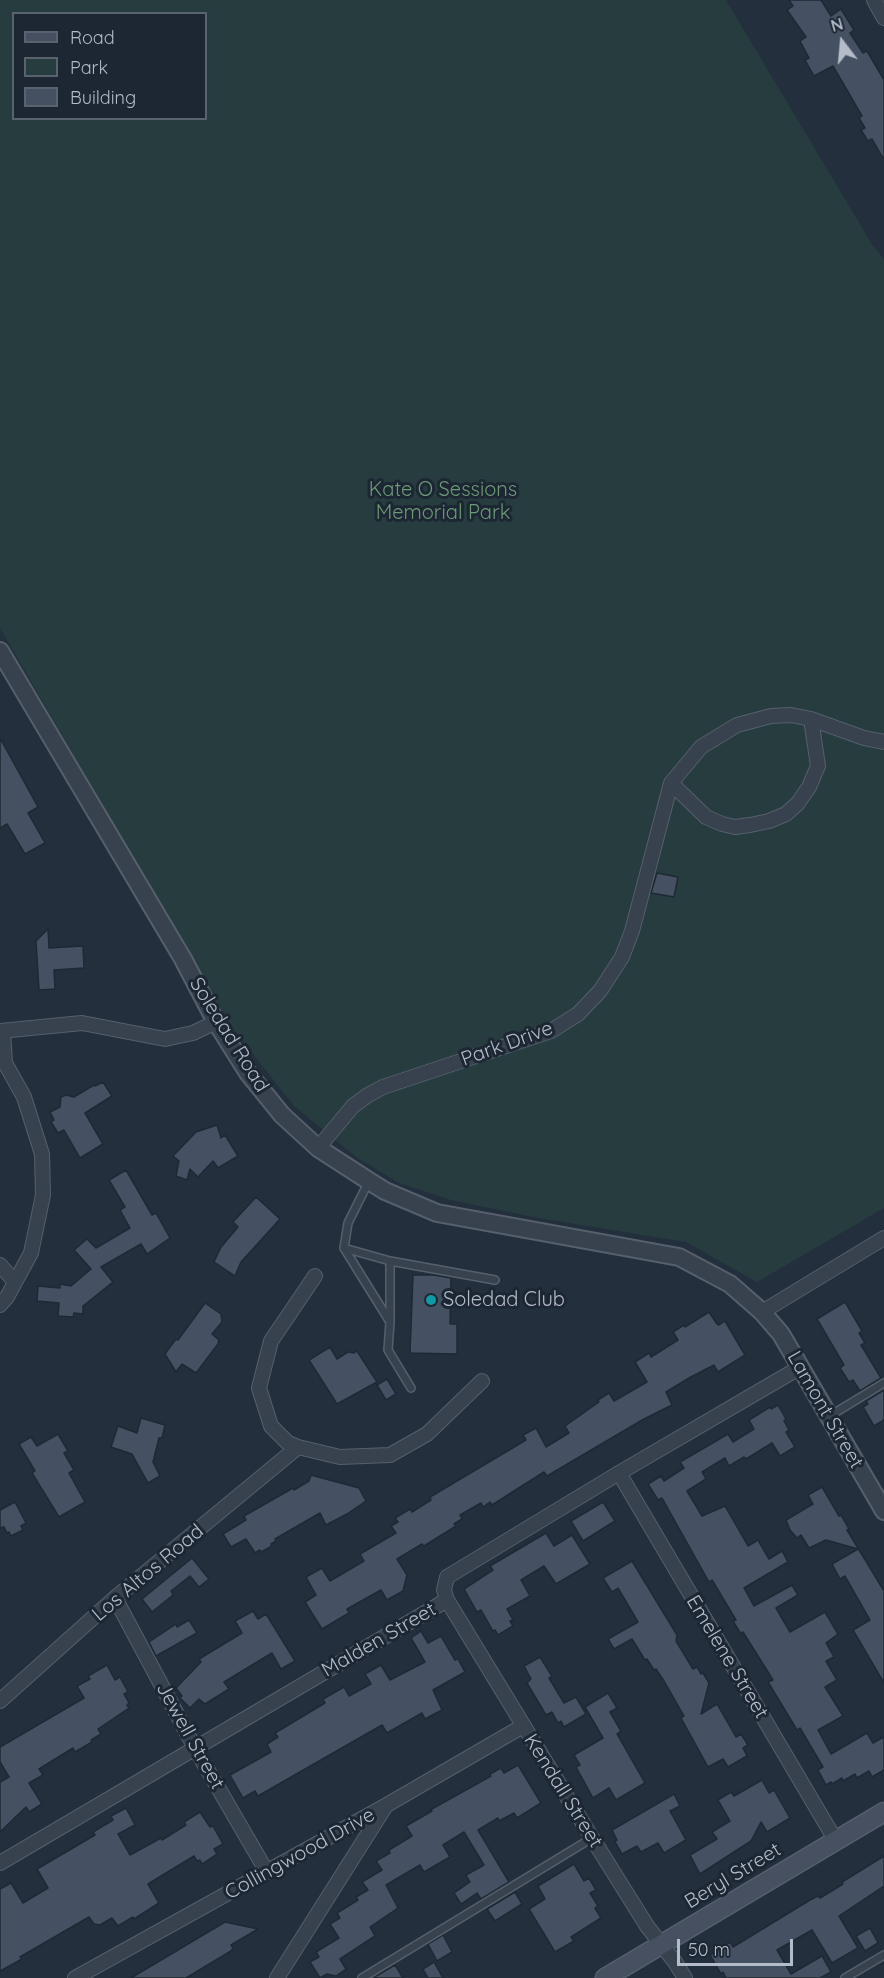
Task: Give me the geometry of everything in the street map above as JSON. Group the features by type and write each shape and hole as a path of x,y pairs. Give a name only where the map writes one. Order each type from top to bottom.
{"main road":[{"name":"Beryl Street","path":"605,1978 884,1812"}],"street":[{"path":"874,0 884,18"},
{"name":"Soledad Road","path":"0,651 248,1073 282,1114 318,1148 385,1191 437,1213 679,1257 730,1284 762,1312"},
{"name":"Park Drive","path":"318,1148 353,1106 383,1087 551,1031 578,1014 600,991 622,957 632,931 671,783 701,747 737,725 771,716 791,715 884,742"},
{"path":"671,783 706,817 722,824 735,827 750,825 786,814 798,803 818,766 811,719"},
{"path":"0,1305 7,1297 31,1253 43,1195 42,1154 24,1097 5,1063 2,1031 82,1023 165,1039 193,1033 216,1022"},
{"path":"762,1312 884,1238"},
{"path":"0,1265 15,1282"},
{"path":"315,1276 271,1341 259,1388 271,1426 288,1443 298,1448 340,1457 390,1455 427,1434 482,1381"},
{"name":"Lamont Street","path":"762,1312 781,1335 884,1511"},
{"name":"Malden Street","path":"0,1863 447,1600 444,1590 447,1577 799,1368"},
{"name":"Los Altos Road","path":"0,1701 116,1598 298,1448"},
{"name":"Emelene Street","path":"619,1473 836,1840"},
{"name":"Jewell Street","path":"116,1598 195,1748 267,1872"},
{"name":"Kendall Street","path":"447,1600 647,1926 685,1978"},
{"name":"Collingwood Drive","path":"75,1978 385,1806 523,1726"},
{"path":"277,1978 385,1806"}],"lane":[{"path":"369,1181 348,1223 344,1248 390,1322"},
{"path":"344,1248 390,1261 495,1280"},
{"path":"390,1261 388,1350 411,1388"},
{"path":"828,1417 884,1383"},
{"path":"362,1978 592,1838"},
{"path":"845,1978 884,1955"}],"green space":[{"name":"Kate O Sessions Memorial Park","path":"0,0 726,0 873,246 884,259 884,1208 757,1282 686,1242 538,1218 451,1200 399,1183 356,1157 294,1106 230,1025 0,628"}],"building":[{"path":"789,0 821,0 831,16 841,9 854,30 850,33 863,53 867,51 884,80 884,160 872,139 868,141 861,130 865,128 859,118 862,116 833,66 814,76 805,60 809,58 800,41 806,37 787,10 793,6"},
{"path":"0,738 38,807 28,813 45,843 25,854 7,824 0,828"},
{"path":"657,873 678,877 674,897 651,893"},
{"path":"48,929 49,948 83,946 84,968 54,970 55,989 39,990 36,941"},
{"path":"103,1082 112,1096 85,1113 103,1144 80,1158 64,1130 58,1133 51,1122 54,1120 50,1112 60,1107 61,1097 66,1095 74,1097"},
{"path":"217,1125 221,1138 225,1135 238,1156 218,1168 213,1161 198,1177 190,1169 187,1180 176,1176 179,1161 173,1156 196,1132"},
{"path":"126,1170 152,1215 156,1213 170,1238 147,1254 141,1244 101,1267 113,1282 83,1306 83,1314 74,1313 73,1317 58,1316 59,1303 37,1301 38,1286 60,1288 60,1284 71,1286 91,1269 74,1250 87,1239 96,1248 130,1228 120,1210 125,1207 109,1180"},
{"path":"256,1197 280,1219 241,1262 235,1276 214,1262 221,1247 238,1227 233,1222"},
{"name":"Soledad Club","path":"413,1275 451,1278 450,1324 457,1324 457,1354 410,1353"},
{"path":"845,1302 862,1331 859,1333 865,1343 861,1345 881,1378 860,1391 853,1380 849,1382 840,1368 844,1365 817,1319"},
{"path":"205,1303 221,1314 222,1322 212,1334 219,1340 218,1344 196,1373 182,1364 176,1372 165,1354"},
{"path":"709,1312 717,1324 725,1321 745,1355 718,1372 714,1365 666,1392 672,1405 547,1476 544,1472 492,1505 490,1502 483,1507 481,1503 460,1515 462,1519 454,1524 456,1526 424,1546 422,1544 397,1559 407,1575 403,1591 387,1600 381,1590 347,1609 349,1613 322,1629 305,1602 316,1595 306,1577 322,1568 330,1581 364,1561 360,1554 396,1533 391,1526 398,1522 395,1518 410,1509 412,1512 431,1500 430,1497 526,1440 523,1435 536,1428 546,1447 569,1433 565,1426 599,1402 598,1400 609,1393 614,1401 647,1382 635,1362 649,1353 651,1357 678,1340 673,1332"},
{"path":"330,1347 337,1359 348,1352 357,1351 377,1382 337,1404 309,1360"},
{"path":"387,1379 396,1394 386,1400 377,1385"},
{"path":"884,1390 884,1420 874,1426 863,1407 868,1404 866,1401"},
{"path":"778,1405 786,1419 784,1421 789,1430 786,1432 795,1447 780,1456 772,1443 746,1459 744,1457 729,1466 725,1458 702,1472 706,1479 687,1491 702,1516 725,1506 748,1546 758,1540 769,1559 782,1551 788,1562 744,1588 754,1606 792,1585 798,1595 776,1608 790,1632 825,1612 838,1634 826,1643 834,1657 826,1661 837,1680 825,1687 843,1716 818,1730 831,1754 867,1733 873,1743 884,1737 884,1770 872,1777 869,1771 857,1778 855,1774 843,1781 842,1778 826,1785 818,1770 823,1767 800,1728 797,1730 768,1682 773,1680 743,1632 741,1634 733,1621 736,1620 712,1580 709,1582 662,1498 658,1500 648,1484 661,1476 664,1481 684,1468 680,1462 728,1434 733,1442 754,1429 749,1420 770,1407 771,1409"},
{"path":"141,1418 165,1425 153,1462 160,1476 148,1483 132,1454 111,1447 118,1426 137,1433"},
{"path":"58,1434 68,1451 64,1453 74,1470 69,1473 85,1502 59,1517 32,1473 35,1471 19,1444 31,1437 37,1446"},
{"path":"311,1475 359,1488 366,1501 326,1525 320,1513 275,1539 272,1546 261,1552 260,1550 255,1553 246,1539 231,1547 223,1534 246,1520 244,1516 309,1481"},
{"path":"822,1487 839,1516 841,1515 849,1529 847,1530 884,1591 884,1683 853,1630 870,1620 845,1576 840,1579 832,1564 858,1549 826,1540 809,1548 801,1535 797,1538 790,1530 786,1520 813,1504 808,1495"},
{"path":"15,1502 26,1523 21,1526 23,1530 11,1536 4,1527 0,1528 0,1510"},
{"path":"603,1502 615,1521 583,1541 571,1521"},
{"path":"546,1533 554,1546 572,1535 590,1564 556,1584 544,1566 521,1580 530,1596 507,1609 513,1620 510,1621 513,1626 498,1635 495,1630 493,1631 481,1610 477,1612 464,1589 493,1570 490,1566"},
{"path":"192,1558 209,1579 199,1587 190,1576 171,1591 173,1595 152,1612 142,1599"},
{"path":"632,1561 677,1635 676,1641 693,1669 697,1667 709,1683 701,1714 717,1704 736,1737 741,1734 748,1745 743,1748 747,1756 728,1767 723,1759 708,1767 681,1718 684,1716 664,1681 647,1659 645,1660 632,1639 614,1649 608,1639 638,1622 618,1588 612,1592 603,1578"},
{"path":"253,1611 258,1619 266,1614 295,1661 281,1669 272,1653 224,1682 229,1689 205,1704 199,1699 190,1708 180,1698 182,1696 176,1688 201,1662 199,1659 242,1633 235,1621"},
{"path":"189,1620 197,1633 156,1656 149,1642 176,1624 177,1627"},
{"path":"421,1631 428,1643 441,1636 465,1672 433,1690 442,1710 425,1719 422,1713 387,1733 382,1725 258,1796 255,1791 243,1798 230,1775 271,1752 267,1744 278,1737 275,1733 325,1703 323,1699 344,1687 349,1696 371,1684 365,1674 381,1665 390,1680 425,1662 411,1638"},
{"path":"540,1657 552,1676 549,1678 564,1703 576,1697 586,1714 564,1727 561,1721 558,1723 552,1712 546,1715 527,1683 531,1679 524,1666"},
{"path":"107,1665 115,1680 120,1677 128,1692 124,1694 129,1708 98,1729 101,1734 91,1740 92,1742 75,1752 73,1748 39,1769 43,1775 29,1783 42,1804 29,1812 26,1807 0,1832 0,1782 9,1777 0,1762 0,1747 84,1698 77,1686 90,1679 88,1676"},
{"path":"608,1693 617,1708 610,1712 621,1731 617,1734 645,1783 616,1800 609,1788 593,1798 576,1767 580,1765 574,1755 603,1738 585,1707"},
{"path":"518,1765 541,1803 517,1818 514,1813 499,1821 498,1818 478,1830 509,1882 481,1899 477,1893 461,1904 454,1893 470,1882 466,1875 484,1865 464,1832 443,1845 450,1857 424,1872 420,1865 386,1885 398,1908 370,1927 375,1936 340,1959 346,1969 336,1976 327,1974 320,1978 310,1962 319,1957 316,1952 339,1938 330,1924 340,1918 337,1913 358,1900 356,1897 368,1890 362,1882 382,1870 376,1861 412,1836 406,1826 501,1768 504,1773"},
{"path":"762,1780 769,1793 774,1790 790,1818 767,1832 761,1822 751,1841 700,1874 690,1855 717,1839 712,1832 730,1821 718,1800 731,1792 734,1796"},
{"path":"674,1794 680,1806 670,1811 686,1840 664,1853 658,1843 641,1852 637,1846 622,1854 615,1842 617,1840 612,1830"},
{"path":"126,1808 135,1825 118,1834 130,1855 161,1838 162,1840 186,1825 184,1822 200,1812 210,1827 213,1826 223,1844 214,1849 217,1854 202,1864 194,1856 148,1884 159,1903 134,1919 133,1917 118,1926 112,1918 100,1925 94,1924 89,1917 0,1971 0,1889 11,1883 23,1903 48,1888 37,1869 95,1835 93,1832 113,1820 111,1816"},
{"path":"884,1856 884,1886 839,1916 858,1948 832,1963 812,1930 777,1950 791,1974 822,1956 831,1972 820,1978 726,1978 723,1972 721,1974 710,1955 730,1942 733,1947 810,1900 818,1896 820,1898"},
{"path":"574,1864 584,1881 589,1878 596,1890 590,1893 598,1906 595,1908 601,1918 571,1937 574,1941 555,1952 529,1909 545,1899 538,1886"},
{"path":"515,1892 522,1904 495,1921 487,1909"},
{"path":"225,1922 258,1929 231,1945 233,1948 231,1951 186,1978 131,1978"},
{"path":"870,1928 878,1943 865,1951 856,1936"},
{"path":"443,1935 452,1952 437,1961 428,1944"},
{"path":"434,1962 443,1978 428,1978 423,1969"},
{"path":"395,1965 403,1978 373,1978"}],"place":[{"name":"Soledad Club","path":"431,1300"}]}
